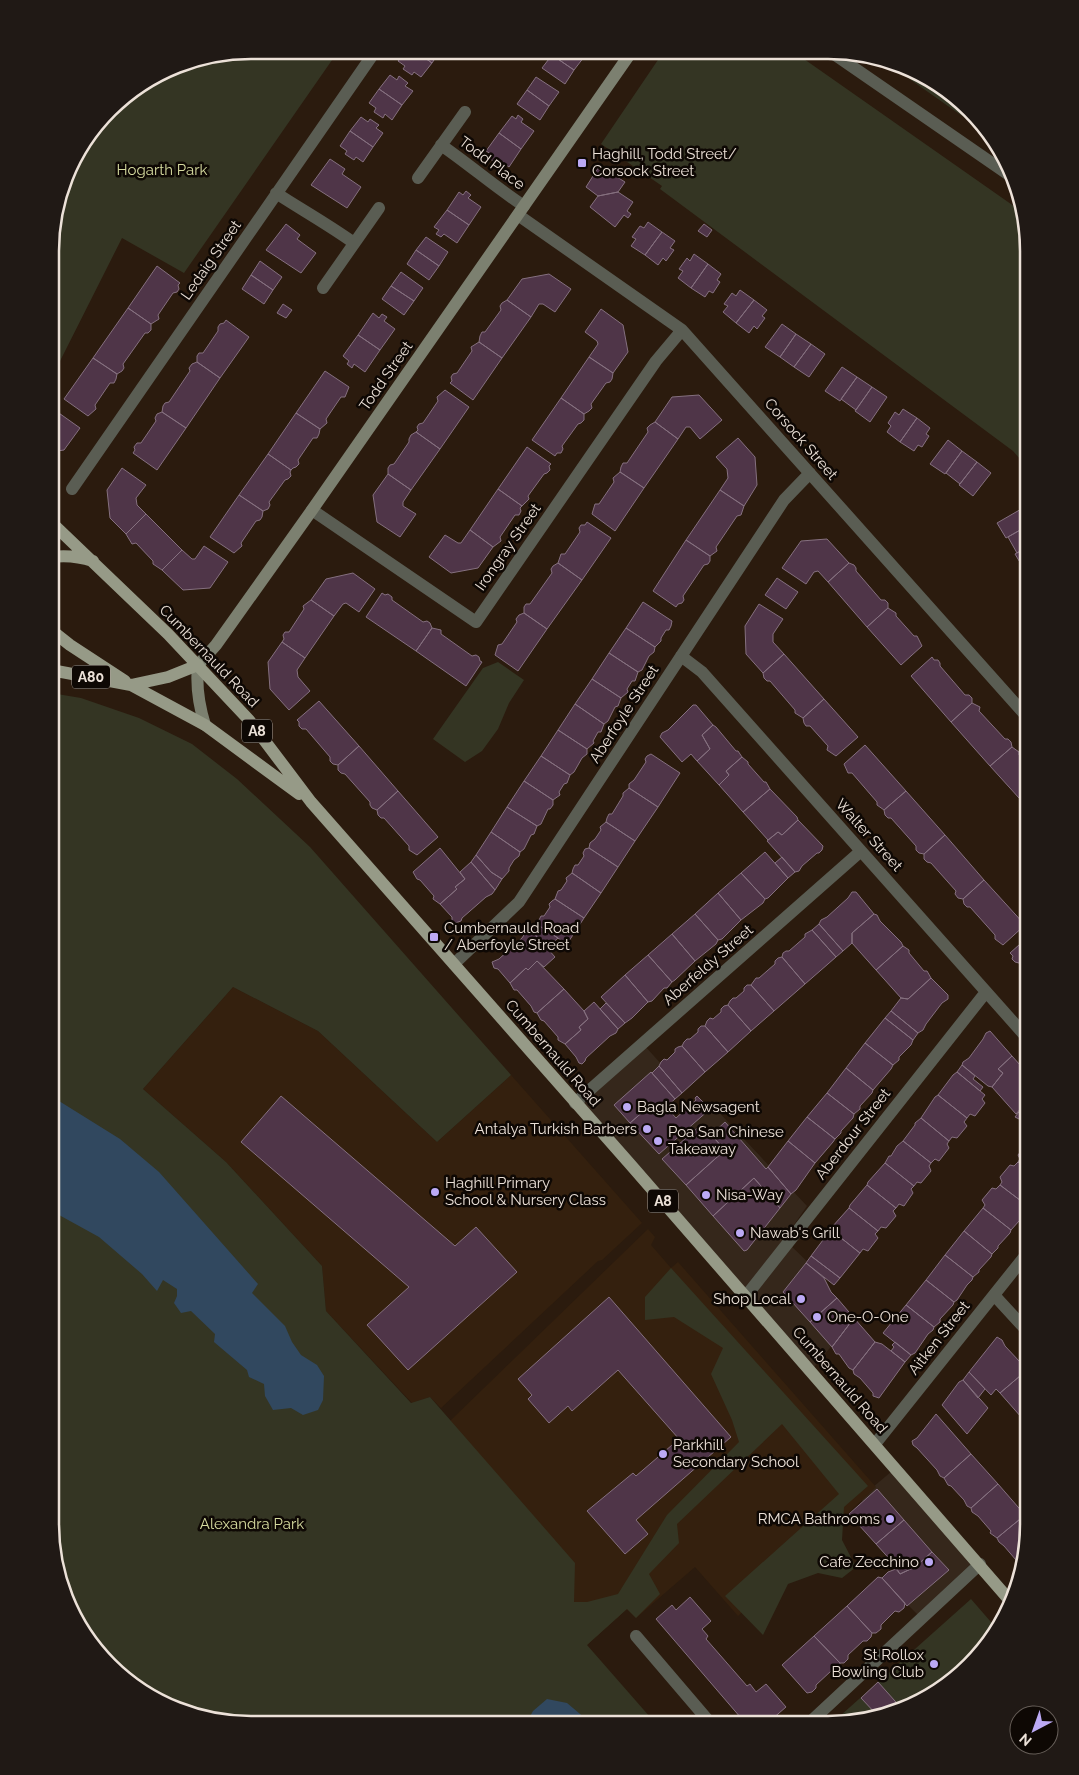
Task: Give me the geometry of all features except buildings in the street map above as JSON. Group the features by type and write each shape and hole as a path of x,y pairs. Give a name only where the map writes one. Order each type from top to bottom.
{"main road":[{"name":"A8","path":"59,529 94,562"},
{"name":"Cumbernauld Road","path":"59,556 80,557 94,562 198,665 249,720 310,802 746,1296 1007,1596"},
{"name":"A8","path":"59,636 85,656 205,725 310,802"},
{"path":"132,684 168,677 198,665"},
{"name":"A80","path":"59,671 132,684"}],"street":[{"name":"Ledaig Street","path":"72,489 370,59"},
{"name":"Todd Street","path":"198,665 216,646 626,59"},
{"path":"842,59 997,161"},
{"name":"Todd Place","path":"418,178 465,112"},
{"name":"Todd Place","path":"441,145 474,168 521,211"},
{"path":"276,194 309,215 324,222 354,244"},
{"path":"323,288 379,208"},
{"name":"Corsock Street","path":"521,211 682,330 1020,709"},
{"name":"Irongray Street","path":"312,510 476,622 656,361 682,330"},
{"name":"Aberfoyle Street","path":"454,964 519,902 784,500 810,473"},
{"name":"Walter Street","path":"681,656 702,672 1020,1030"},
{"path":"198,665 197,685 205,725"},
{"name":"Aberfeldy Street","path":"575,1103 861,850"},
{"name":"Aberdour Street","path":"746,1296 986,992"},
{"name":"Aitken Street","path":"875,1444 1020,1262"},
{"path":"994,1295 1020,1324"},
{"path":"817,1716 980,1564"},
{"path":"636,1636 704,1716"}],"shaded area":[{"name":"Haghill Primary School & Nursery Class","path":"233,987 318,1031 437,1142 511,1075 642,1223 602,1260 598,1261 441,1408 430,1397 412,1403 326,1311 322,1266 226,1162 143,1089"},
{"path":"644,1045 672,1076 642,1107 672,1142 713,1106 807,1206 784,1239 819,1273 806,1288 843,1332 811,1371 574,1101"},
{"name":"Parkhill Secondary School","path":"648,1229 655,1237 651,1245 671,1268 678,1262 876,1487 738,1616 695,1567 636,1618 627,1609 587,1645 450,1421"},
{"path":"898,1466 982,1562 921,1618 895,1592 921,1566 860,1498"}],"green space":[{"name":"Hogarth Park","path":"238,59 333,59 184,273 122,238 59,363 59,238 62,214 73,177 91,144 106,124 124,106 144,91 177,73 201,65"},
{"path":"659,59 804,59 1015,207 1020,238 1020,459 1013,451 660,189 662,186 601,144"},
{"path":"900,72 945,98 972,123"},
{"path":"498,662 524,680 509,703 498,729 482,751 465,762 433,739 483,668"},
{"name":"Alexandra Park","path":"59,694 81,698 139,718 192,744 237,779 310,847 511,1075 437,1142 318,1031 233,987 143,1089 226,1162 322,1266 326,1311 411,1403 430,1397 575,1563 574,1602 587,1602 618,1594 667,1515 739,1442 732,1420 711,1374 723,1348 674,1317 645,1320 645,1297 671,1268 868,1486 844,1507 842,1540 856,1567 842,1578 818,1573 788,1584 763,1635 725,1596 839,1494 782,1424 677,1524 679,1543 649,1574 660,1594 636,1618 627,1609 587,1645 649,1716 226,1715 201,1710 177,1702 144,1684 124,1669 106,1651 91,1631 73,1598 62,1561 59,1537"},
{"name":"St Rollox Bowling Club","path":"971,1599 992,1623 973,1651 955,1669 935,1684 902,1702 865,1713 840,1716"}],"water":[{"path":"59,1101 120,1139 159,1172 258,1284 252,1293 285,1326 292,1342 301,1355 317,1365 324,1376 323,1400 318,1410 303,1415 291,1408 273,1410 265,1396 264,1384 249,1377 247,1370 214,1342 215,1334 191,1311 181,1313 174,1303 177,1289 163,1280 157,1291 142,1274 99,1237 59,1215"},
{"path":"547,1699 567,1703 582,1716 530,1716 533,1711"}],"place":[{"name":"Haghill, Todd Street/ Corsock Street","path":"582,163"},
{"name":"Cumbernauld Road / Aberfoyle Street","path":"434,937"},
{"name":"Bagla Newsagent","path":"627,1107"},
{"name":"Antalya Turkish Barbers","path":"647,1129"},
{"name":"Poa San Chinese Takeaway","path":"658,1141"},
{"name":"Haghill Primary School & Nursery Class","path":"435,1192"},
{"name":"Nisa-Way","path":"706,1195"},
{"name":"Nawab's Grill","path":"740,1233"},
{"name":"Shop Local","path":"801,1299"},
{"name":"One-O-One","path":"817,1317"},
{"name":"Parkhill Secondary School","path":"663,1454"},
{"name":"RMCA Bathrooms","path":"890,1519"},
{"name":"Cafe Zecchino","path":"929,1562"},
{"name":"St Rollox Bowling Club","path":"934,1664"}]}
